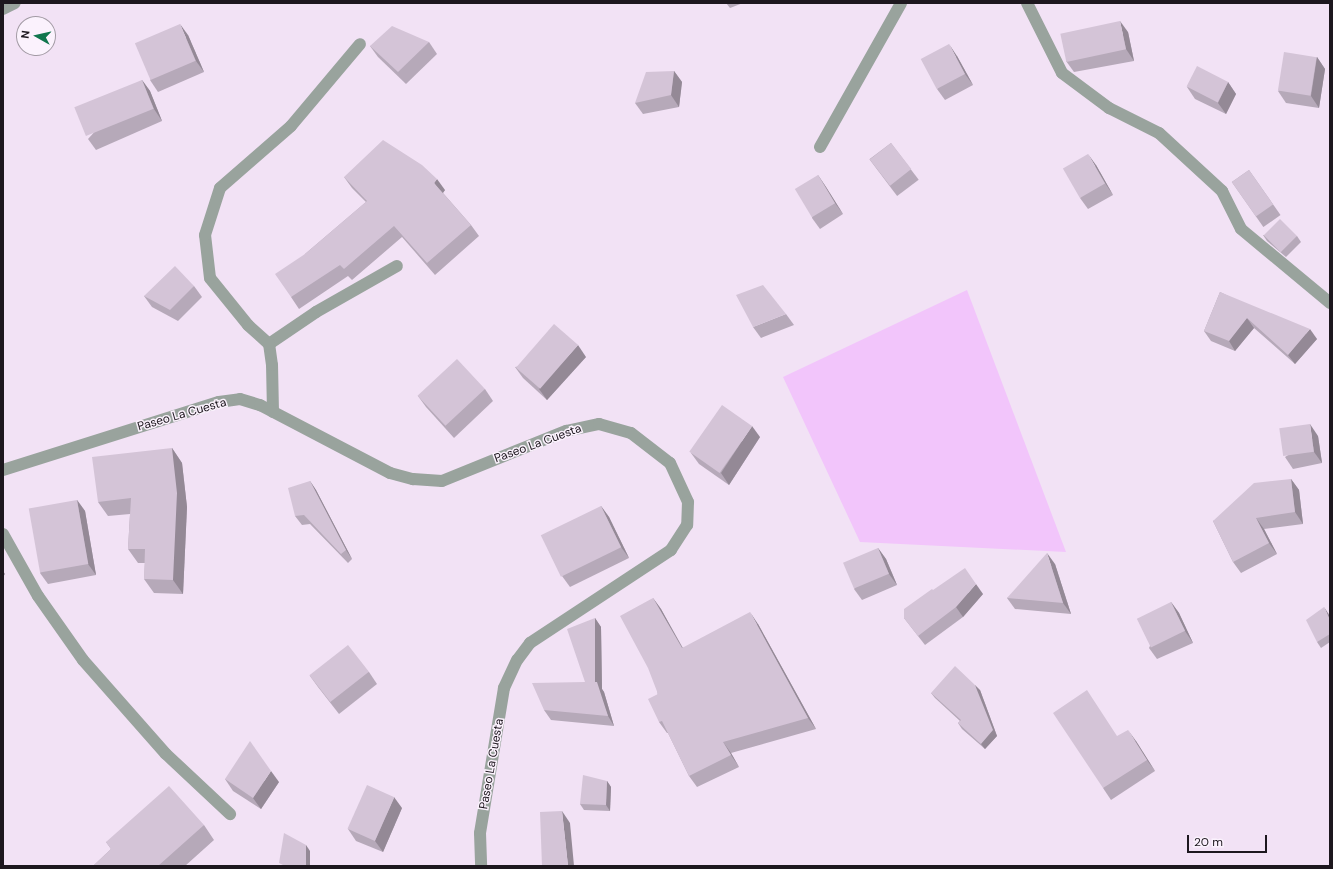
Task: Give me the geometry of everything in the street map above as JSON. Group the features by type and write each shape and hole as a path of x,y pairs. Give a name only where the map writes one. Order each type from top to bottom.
{"street":[{"path":"3,9 15,3"},
{"path":"820,147 901,3"},
{"path":"1027,3 1062,73 1109,108 1159,133 1222,191 1240,229 1330,303"},
{"path":"273,412 272,365 269,344 248,325 210,278 205,235 220,188 291,126 360,44"},
{"path":"269,344 316,312 397,266"},
{"name":"Paseo La Cuesta","path":"3,470 219,402 240,399 260,405 390,473 413,479 442,481 566,432 599,424 631,433 670,463 688,502 687,525 671,550 530,643 517,660 504,688 480,833 481,866"},
{"path":"3,534 38,596 83,660 166,754 230,814"}],"shaded area":[{"path":"967,290 1066,552 860,542 783,377"}],"building":[{"path":"1120,21 1126,49 1066,62 1060,34"},
{"path":"180,24 196,61 151,80 135,43"},
{"path":"392,26 429,42 398,72 370,46"},
{"path":"949,44 965,74 937,89 921,59"},
{"path":"1284,52 1317,57 1310,96 1278,91"},
{"path":"1197,66 1228,82 1218,102 1187,86"},
{"path":"674,71 671,95 635,103 646,72"},
{"path":"142,80 154,109 86,136 74,107"},
{"path":"383,140 422,165 437,179 434,183 471,225 427,263 394,226 344,269 340,265 291,297 275,274 305,254 367,201 344,177"},
{"path":"891,143 911,169 890,186 870,160"},
{"path":"1088,154 1105,183 1080,198 1063,169"},
{"path":"1249,170 1273,204 1256,216 1232,182"},
{"path":"818,175 835,203 812,217 795,189"},
{"path":"1280,219 1297,236 1281,252 1264,235"},
{"path":"175,266 194,286 170,310 144,296"},
{"path":"763,285 786,314 753,327 736,295"},
{"path":"1220,292 1310,329 1288,355 1247,318 1229,341 1204,331"},
{"path":"554,324 578,345 540,389 516,368"},
{"path":"457,359 485,389 445,426 418,396"},
{"path":"722,405 752,426 720,473 689,452"},
{"path":"1310,424 1314,452 1283,456 1279,428"},
{"path":"172,448 177,493 173,580 144,579 145,549 128,549 131,498 98,502 92,457"},
{"path":"1291,479 1295,512 1256,518 1269,543 1233,562 1213,521 1254,483"},
{"path":"310,481 346,550 341,554 304,515 295,516 288,488"},
{"path":"77,500 88,564 40,573 29,509"},
{"path":"601,506 621,547 561,577 541,535"},
{"path":"878,548 889,574 854,589 843,563"},
{"path":"1047,553 1063,603 1007,598"},
{"path":"965,568 976,584 956,607 918,636 904,618 904,609"},
{"path":"653,598 682,648 750,612 808,718 723,742 731,755 689,776 662,721 659,722 648,699 658,694 648,668 620,616"},
{"path":"1171,602 1185,631 1151,647 1137,619"},
{"path":"1324,607 1330,620 1330,634 1317,642 1306,620"},
{"path":"595,618 595,682 597,682 608,716 544,710 532,683 585,682 567,629"},
{"path":"348,645 369,672 330,702 309,675"},
{"path":"955,666 975,685 993,730 981,744 958,723 961,720 931,693"},
{"path":"1087,690 1117,736 1128,730 1147,760 1103,788 1053,713"},
{"path":"250,741 271,771 253,798 225,779"},
{"path":"583,775 607,781 606,805 580,804"},
{"path":"367,785 394,797 375,841 347,829"},
{"path":"169,786 204,825 158,866 93,866 111,849 106,842"},
{"path":"562,811 568,866 542,866 540,812"},
{"path":"284,833 306,845 306,866 285,866 279,863"}]}
